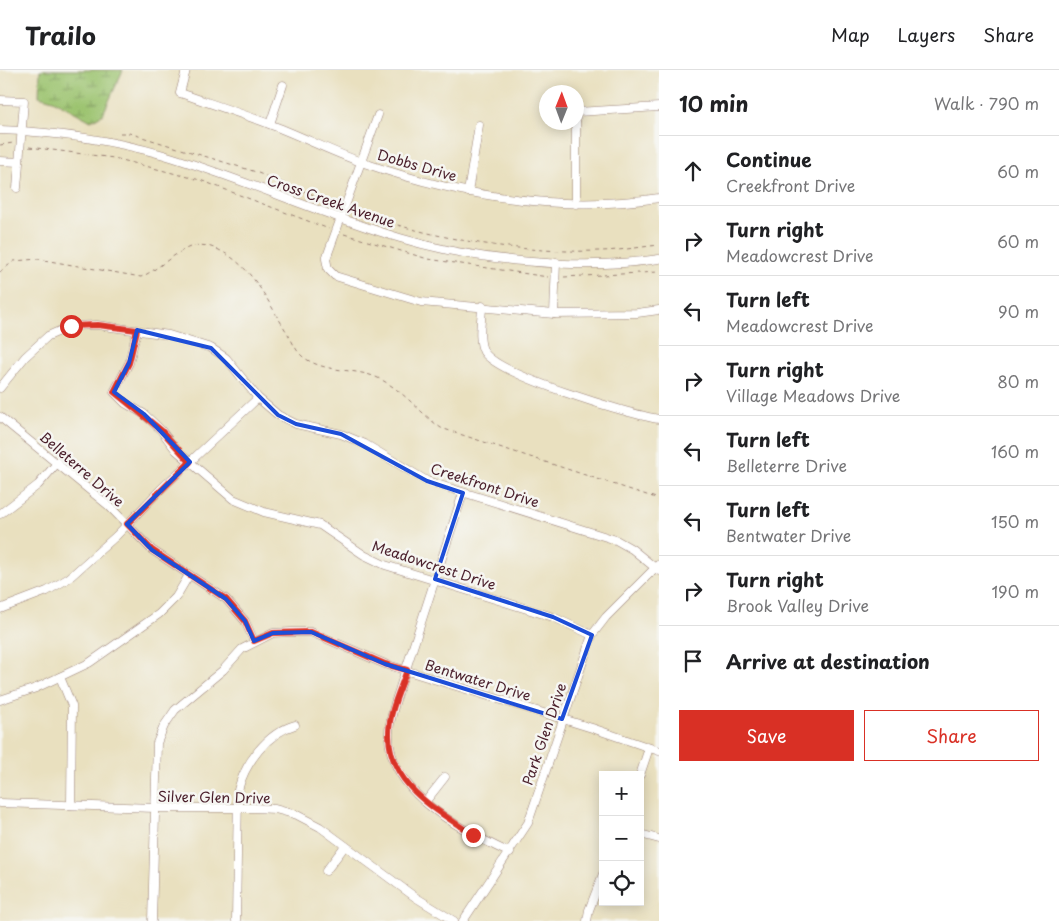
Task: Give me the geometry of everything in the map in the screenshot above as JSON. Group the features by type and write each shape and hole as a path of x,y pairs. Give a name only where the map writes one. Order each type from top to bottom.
{"street":[{"name":"Dobbs Drive","path":"186,70 180,93 270,124 362,163 417,180 468,192 523,201 576,204 659,198"},
{"path":"270,124 283,85"},
{"path":"0,100 24,101 17,188"},
{"path":"584,112 659,107"},
{"path":"378,115 326,259 328,268 335,276 421,302 554,314 637,313 659,310"},
{"path":"468,192 479,125"},
{"name":"Cross Creek Avenue","path":"0,130 93,140 164,155 401,238 458,252 556,262 659,259"},
{"path":"576,130 576,204"},
{"path":"0,161 18,162"},
{"path":"554,314 556,262"},
{"path":"482,306 480,336 484,352 505,368 580,398 659,419"},
{"name":"Creekfront Drive","path":"0,388 24,357 48,336 71,326 98,325 169,335 211,348 226,358 258,398 278,415 296,424 341,434 365,444 427,481 616,540 658,568"},
{"name":"Meadowcrest Drive","path":"137,330 129,363 114,392 156,425 190,462 233,499 250,507 320,525 364,555 385,565 553,617 592,635"},
{"path":"0,610 47,591 69,578 258,398"},
{"name":"Belleterre Drive","path":"0,416 58,462 127,524 152,550 226,599 245,621 254,641"},
{"path":"0,514 38,485 58,462"},
{"path":"463,493 388,732 390,746 399,775 411,790 473,835 510,853"},
{"name":"Park Glen Drive","path":"463,921 510,853 528,823 592,635 606,617 658,568"},
{"path":"0,700 60,677 89,663 159,614 176,597 188,575"},
{"name":"Bentwater Drive","path":"152,921 157,743 164,726 175,710 223,670 242,649 254,641 273,633 311,632 385,664 659,751"},
{"path":"60,677 72,706 71,805"},
{"path":"236,921 240,783 250,761 284,728 295,725"},
{"path":"641,771 648,748"},
{"path":"426,801 445,776"},
{"name":"Silver Glen Drive","path":"0,804 275,809 297,815 320,826 415,897 454,921"},
{"path":"644,835 659,839"},
{"path":"326,871 345,846"},
{"path":"587,921 589,910 599,884"}],"path":[{"path":"120,133 129,133 252,171 370,217 449,238 514,248 599,251 659,245"},
{"path":"0,272 14,261 38,259 141,277 153,272 186,249 209,245 227,254 255,279 302,356 321,367 356,372 378,378 404,395 422,414 441,428 659,499"}],"highlighted area":[{"path":"137,330 211,348 278,415 296,424 341,434 427,481 463,493 435,579 553,617 592,635 562,719 385,664 311,632 273,633 254,641 245,621 226,599 152,550 127,524 190,462 144,414 114,392 129,363"}],"green space":[{"path":"40,70 123,70 103,114 91,121 53,100 39,96"}],"route":[{"path":"71,326 98,325 137,330 129,363 114,392 125,403 144,414 161,430 176,450 190,462 127,524 152,550 226,599 245,621 254,641 273,633 311,632 385,664 407,670 395,703 388,732 391,753 399,775 411,790 473,835"}]}
